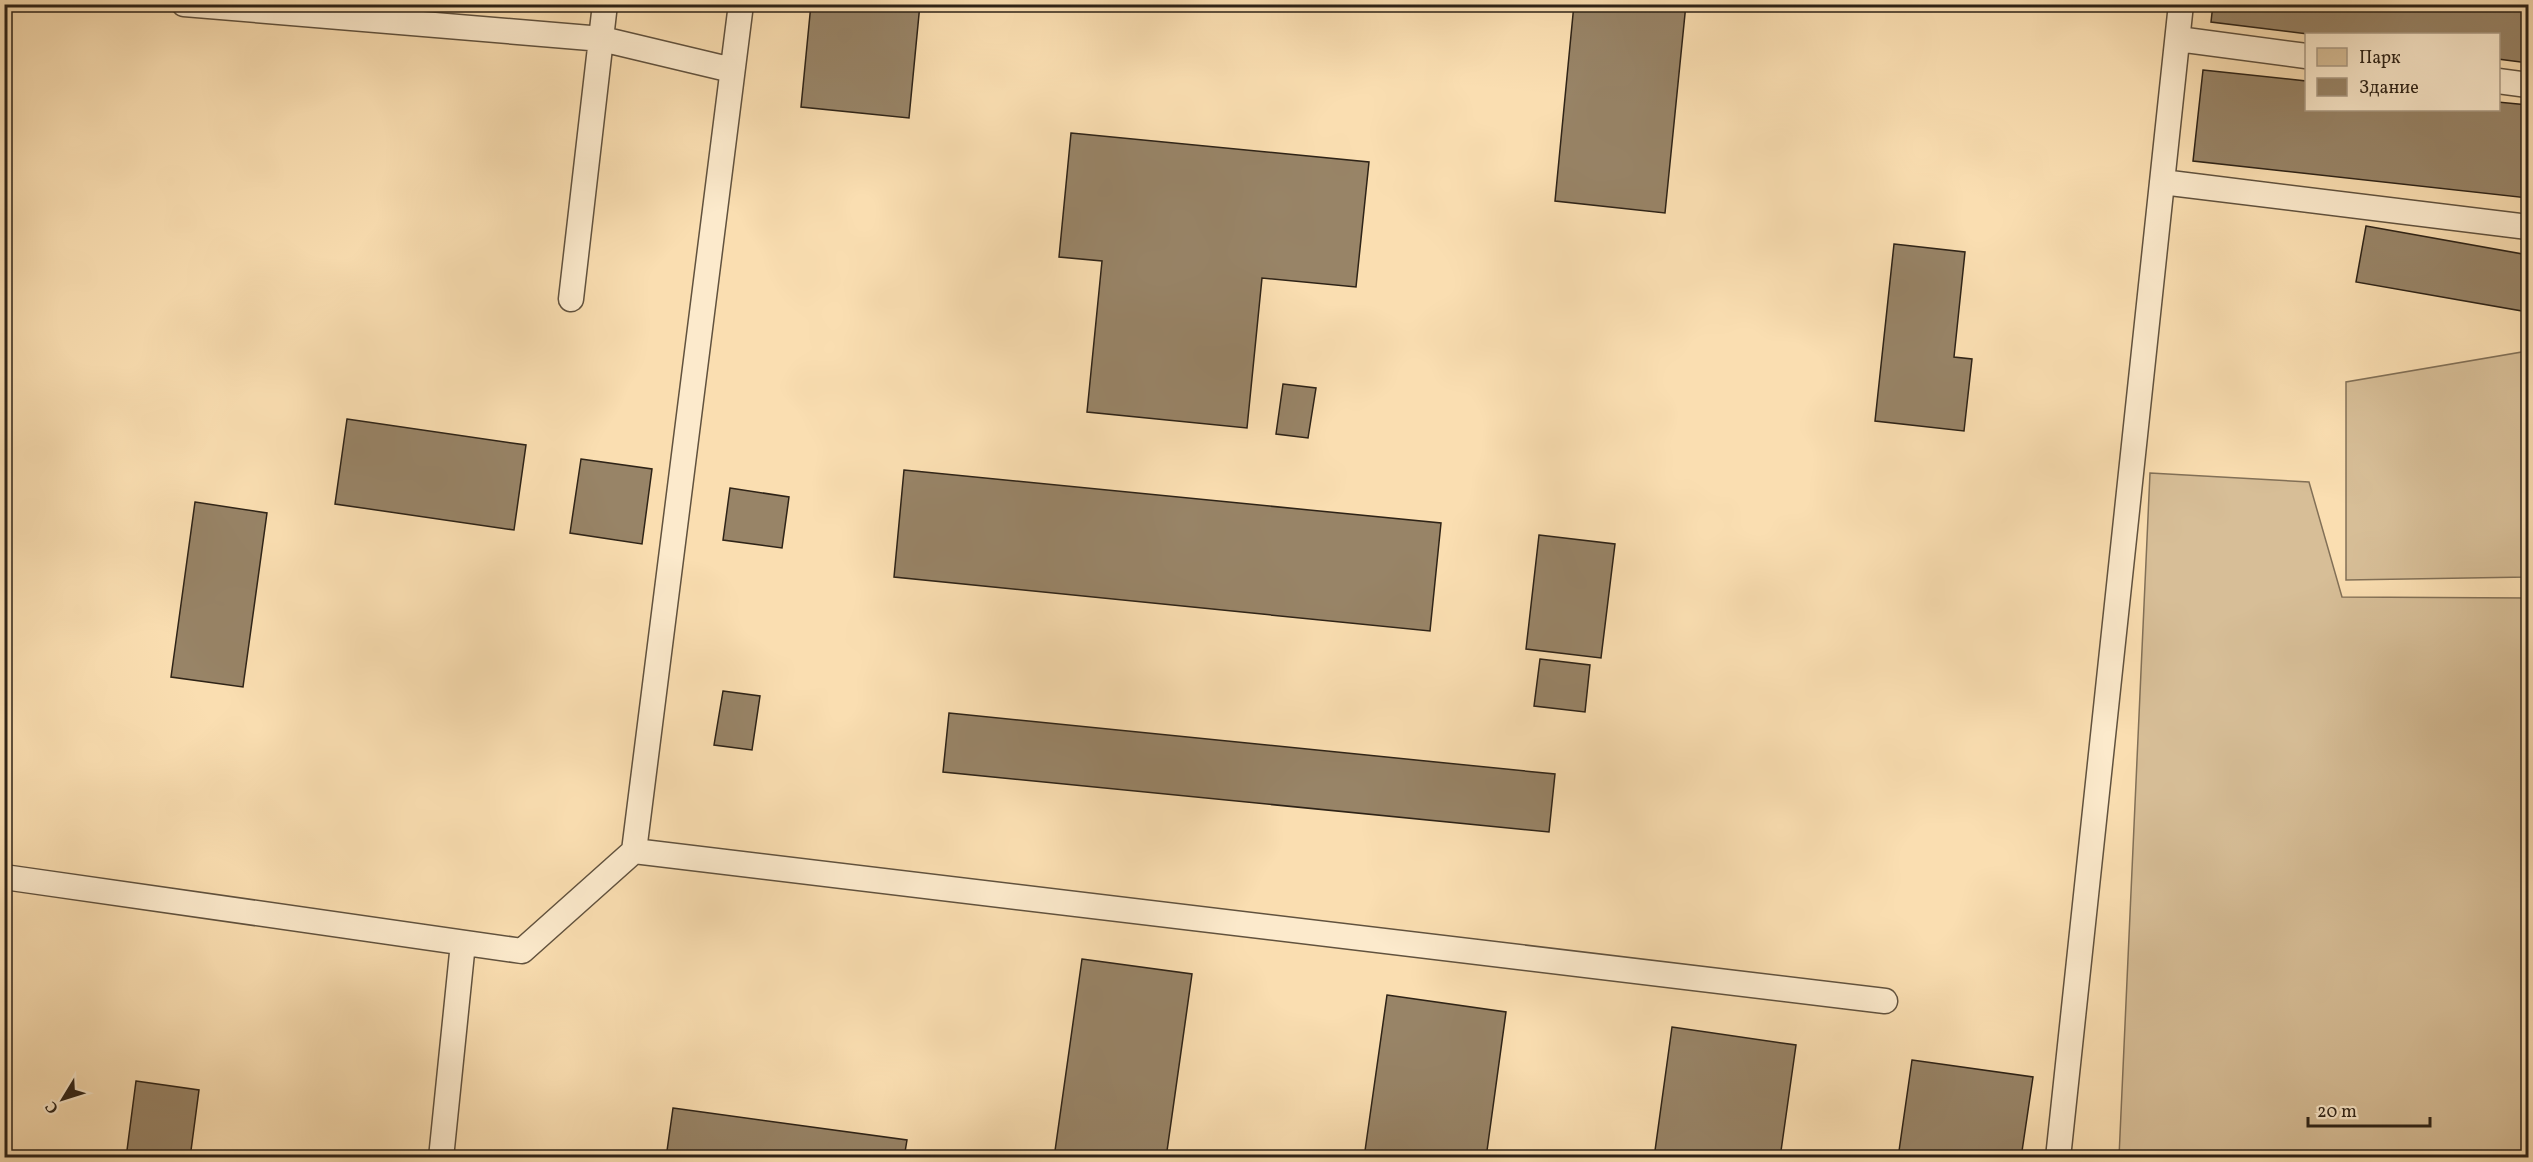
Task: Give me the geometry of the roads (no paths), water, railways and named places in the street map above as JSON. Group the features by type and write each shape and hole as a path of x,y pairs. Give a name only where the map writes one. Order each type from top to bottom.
{"lane":[{"path":"184,4 602,39 732,70"},
{"path":"571,299 605,4"},
{"path":"4,877 522,951 634,850 741,4"},
{"path":"2058,1158 2181,4"},
{"path":"2178,39 2305,56"},
{"path":"2500,81 2529,85"},
{"path":"2162,182 2529,227"},
{"path":"634,850 1885,1001"},
{"path":"441,1158 463,943"}]}
